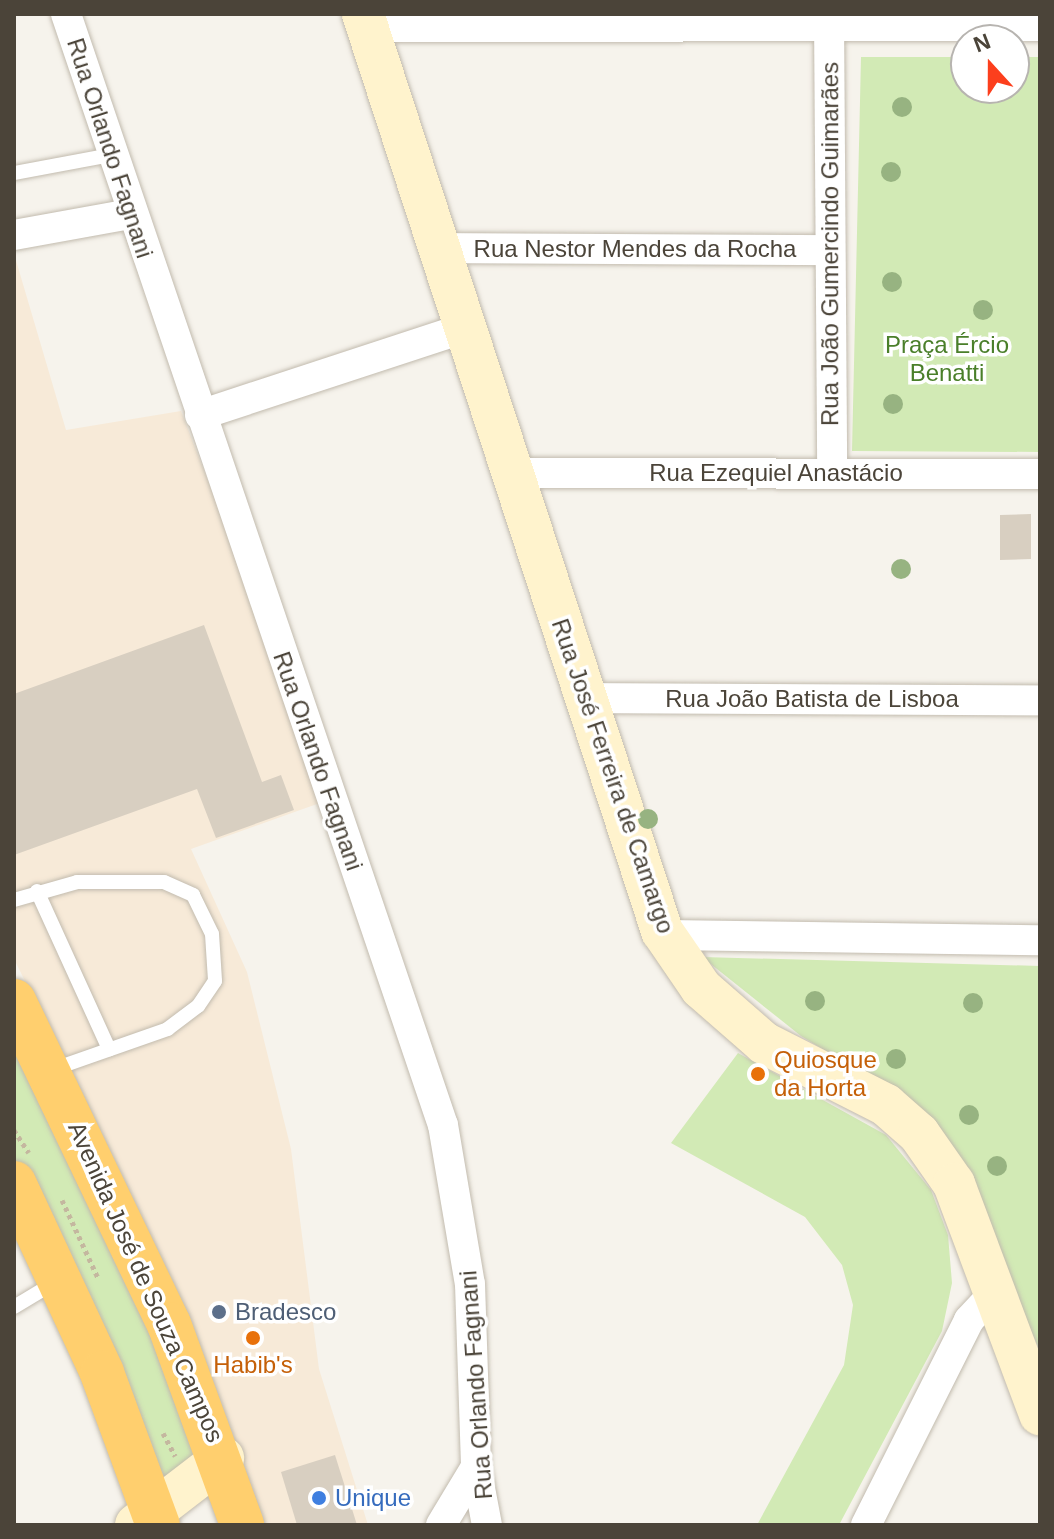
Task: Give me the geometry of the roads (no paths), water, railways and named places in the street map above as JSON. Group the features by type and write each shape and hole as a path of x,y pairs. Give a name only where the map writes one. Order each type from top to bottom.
{"highway":[{"name":"Avenida José de Souza Campos","path":"14,1001 103,1173 223,1458 242,1525"},
{"path":"14,1183 61,1279 149,1520"}],"street":[{"name":"Rua Orlando Fagnani","path":"66,14 130,214 451,1154 476,1349 476,1467 487,1525"},
{"path":"365,20 829,21 1040,26"},
{"name":"Rua José Ferreira de Camargo","path":"365,20 665,935 701,988 764,1043 886,1105 919,1134 954,1184 992,1295 1040,1414"},
{"name":"Rua João Gumercindo Guimarães","path":"829,21 832,474"},
{"path":"14,235 130,214"},
{"name":"Rua Nestor Mendes da Rocha","path":"439,248 830,250"},
{"path":"200,415 464,328"},
{"name":"Rua Ezequiel Anastácio","path":"511,473 1040,474"},
{"name":"Rua João Batista de Lisboa","path":"585,698 1040,700"},
{"path":"665,935 1040,940"},
{"path":"866,1525 969,1320 992,1295"},
{"path":"149,1520 223,1458"},
{"path":"441,1525 476,1467"}],"lane":[{"path":"14,173 111,155"},
{"path":"14,900 77,882 164,882 193,895 212,934 215,981 198,1006 168,1029 49,1070"},
{"path":"37,891 109,1049"},
{"path":"14,1307 61,1279"}],"place":[{"name":"Quiosque da Horta","path":"758,1074"},
{"name":"Bradesco","path":"219,1312"},
{"name":"Habib's","path":"253,1338"},
{"name":"Unique","path":"319,1498"}],"park label":[{"name":"Praça Ércio Benatti","path":"947,359"}]}
